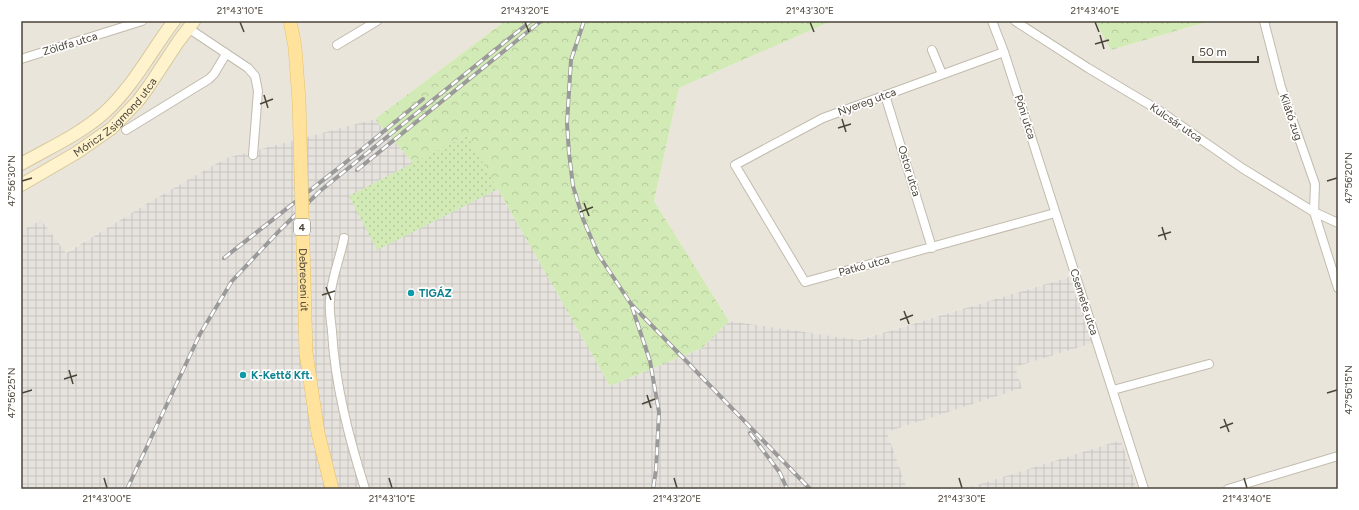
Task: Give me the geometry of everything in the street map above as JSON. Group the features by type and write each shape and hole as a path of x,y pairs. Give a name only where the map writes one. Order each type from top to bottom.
{"main road":[{"name":"Móricz Zsigmond utca","path":"21,164 67,139 104,113 129,85 174,21"},
{"name":"Debreceni út","path":"290,21 295,47 299,102 306,353 318,433 332,489"},
{"name":"Móricz Zsigmond utca","path":"21,185 76,153 112,128 138,101 191,25"}],"street":[{"name":"Zöldfa utca","path":"21,59 142,21"},
{"path":"337,45 377,21"},
{"name":"Póni utca","path":"992,21 1004,52 1055,213"},
{"name":"Kulcsár utca","path":"1015,21 1088,68 1160,110 1242,168 1314,212 1338,223"},
{"name":"Kilátó zug","path":"1264,21 1281,87 1315,184 1314,212 1338,288"},
{"name":"Móricz Zsigmond utca","path":"126,130 209,79 214,74 226,54 191,25"},
{"path":"932,50 942,74"},
{"name":"Nyereg utca","path":"735,165 823,118 1004,52"},
{"path":"226,54 248,68 255,76 258,91 253,155"},
{"name":"Ostor utca","path":"885,95 932,248"},
{"name":"Patkó utca","path":"735,165 805,282 1055,213"},
{"name":"Csemete utca","path":"1055,213 1144,489"},
{"path":"344,238 342,251 333,278 330,300 333,355 344,417 365,489"},
{"path":"1113,390 1209,364"},
{"path":"1228,489 1338,456"}],"shaded area":[{"path":"21,21 505,21 375,119 226,158 65,253 41,220 21,231"},
{"path":"832,21 1095,21 1111,50 1210,21 1338,21 1338,489 1137,489 1121,440 964,489 907,489 887,432 1021,388 1015,367 1093,343 1069,277 858,340 729,321 654,201 679,88"},
{"path":"375,119 413,163 467,135 610,386 702,348 729,321 859,340 1069,277 1093,343 1015,367 1022,388 887,432 907,489 21,489 21,231 41,220 66,253 151,201 226,158"},
{"path":"1121,440 1137,489 964,489"}],"green space":[{"path":"505,21 832,21 679,88 654,201 729,321 702,348 610,386 467,135 413,163 375,119"},
{"path":"1095,21 1210,21 1111,50"},
{"path":"467,135 498,189 377,250 349,196"}],"railway":[{"path":"127,489 200,334 232,281 280,230 320,191 531,21"},
{"path":"357,170 541,21"},
{"path":"584,21 571,60 567,123 573,186 583,219 598,254 631,304 810,489"},
{"path":"224,258 355,155 423,99"},
{"path":"632,307 650,361 659,412 656,470 653,489"},
{"path":"750,433 780,473 787,489"}],"place":[{"name":"TIGÁZ","path":"411,293"},
{"name":"K-Kettő Kft.","path":"243,375"}]}
